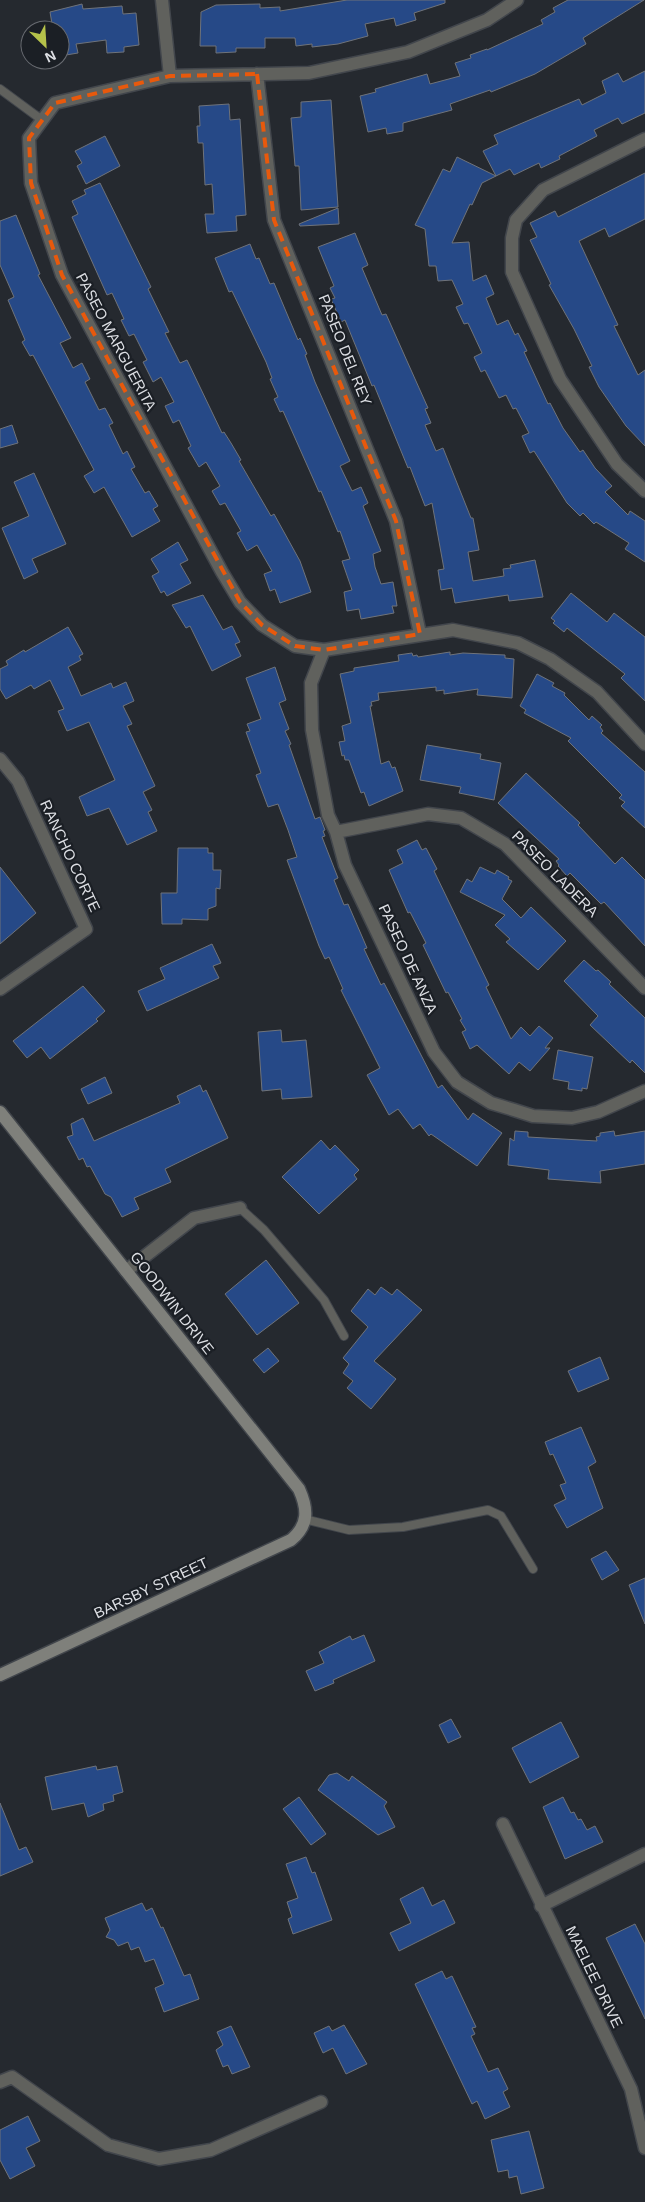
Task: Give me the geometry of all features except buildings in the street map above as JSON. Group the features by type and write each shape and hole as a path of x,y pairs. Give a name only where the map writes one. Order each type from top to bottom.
{"street":[{"path":"162,0 170,76"},
{"name":"PASEO MARGUERITA","path":"517,0 487,20 408,52 309,73 170,76 55,103 29,138 31,183 62,275 222,572 240,602 262,625 295,646 324,650 453,630 518,643 550,659 597,692 645,744"},
{"name":"PASEO DEL REY","path":"257,74 274,220 396,521 420,634"},
{"path":"645,139 543,190 516,220 512,238 512,272 560,379 617,464 645,491"},
{"name":"PASEO DE ANZA","path":"324,650 311,683 311,725 328,815 336,832 345,864 434,1052 456,1082 491,1103 533,1116 572,1118 598,1112 645,1090"},
{"name":"RANCHO CORTE","path":"0,759 18,781 86,929 0,989"},
{"name":"PASEO LADERA","path":"336,832 428,814 461,818 505,844 645,988"},
{"name":"GOODWIN DRIVE","path":"0,1112 299,1489 306,1504 304,1519"},
{"path":"126,1271 194,1218 240,1208"},
{"name":"BARSBY STREET","path":"0,1675 290,1540 300,1532 304,1519"},
{"name":"MAELEE DRIVE","path":"503,1824 631,2089 645,2148"},
{"path":"541,1906 645,1854"},
{"path":"0,2082 12,2077 108,2145 159,2159 211,2150 321,2102"}],"lane":[{"path":"0,89 42,120"},
{"path":"240,1208 264,1230 324,1300 344,1336"},
{"path":"304,1519 349,1530 402,1527 488,1510 501,1516 533,1569"}],"highlighted area":[{"path":"257,74 274,220 396,521 420,634 324,650 295,646 262,625 240,602 62,275 31,183 29,138 55,103 170,76"}]}
